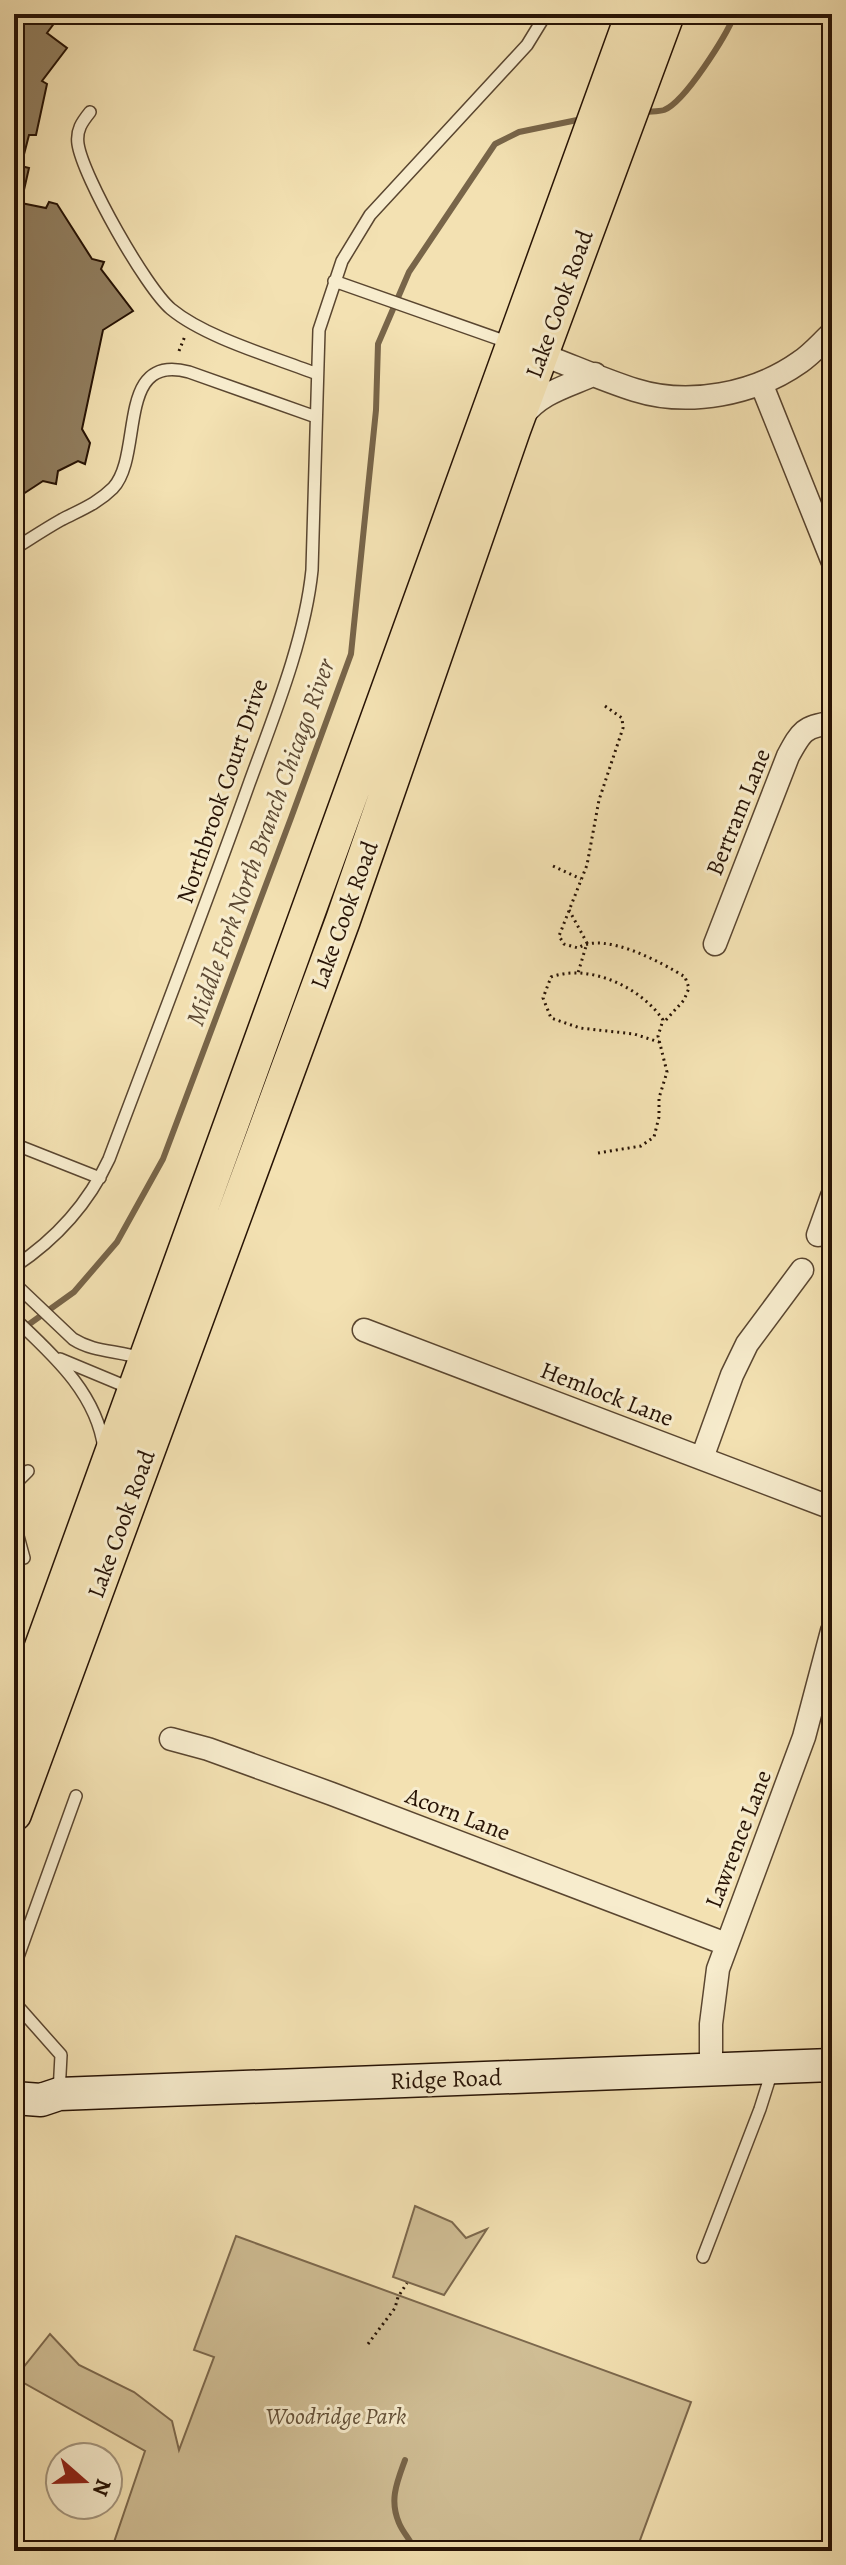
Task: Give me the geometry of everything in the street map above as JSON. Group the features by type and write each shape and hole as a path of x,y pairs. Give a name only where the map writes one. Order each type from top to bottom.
{"main road":[{"name":"Lake Cook Road","path":"14,1814 156,1380 512,344 633,14"},
{"name":"Lake Cook Road","path":"14,1724 105,1473 156,1380 343,920 513,430 512,344 625,127 667,14"}],"street":[{"path":"512,344 638,391 676,397 710,396 736,392 761,383 800,362 832,333"},
{"path":"513,430 537,400 595,374"},
{"path":"761,383 832,560"},
{"name":"Bertram Lane","path":"715,944 749,849 800,733 814,725 832,723"},
{"path":"818,1235 832,1196"},
{"path":"702,1458 732,1375 747,1344 802,1270"},
{"name":"Hemlock Lane","path":"364,1330 832,1508"},
{"name":"Lawrence Lane","path":"711,2069 711,2024 718,1969 804,1737 832,1631"},
{"name":"Acorn Lane","path":"171,1739 208,1749 332,1794 726,1944"},
{"name":"Ridge Road","path":"14,2098 41,2100 59,2094 832,2065"},
{"name":"Ridge Road","path":"14,2078 41,2083 59,2094"}],"lane":[{"name":"Northbrook Court Drive","path":"14,1267 69,1221 100,1178 260,754 307,606 312,570 319,330 342,261 370,215 527,45 546,14"},
{"path":"90,112 78,127 78,145 84,165 94,189 160,297 171,309 201,329 317,374"},
{"path":"334,281 512,344"},
{"path":"14,549 95,503 113,488 123,471 141,389 157,373 176,369 189,372 316,417"},
{"path":"14,1144 100,1178"},
{"path":"14,1283 73,1339 96,1350 124,1352 156,1380"},
{"path":"14,1318 55,1357 81,1390 103,1439 105,1473"},
{"path":"55,1357 156,1380"},
{"path":"14,1485 28,1471"},
{"path":"18,1536 19,1563"},
{"path":"14,1968 76,1796"},
{"path":"14,2002 61,2055 59,2094"},
{"path":"703,2257 773,2067"}],"path":[{"path":"179,351 185,336"},
{"path":"605,706 622,718 623,728 599,800 591,851 559,936 564,944 578,948 587,943 620,946 685,977 689,988 684,1000 662,1024"},
{"path":"553,866 581,879"},
{"path":"569,910 587,943 578,973"},
{"path":"598,1153 641,1146 654,1137 659,1117 659,1098 667,1072 659,1042 663,1020 655,1008 637,993 589,973 561,973 551,977 543,998 551,1018 580,1028 634,1034 659,1042"},
{"path":"368,2344 395,2308 407,2283"}],"green space":[{"path":"415,2206 452,2222 466,2238 487,2229 444,2295 393,2277"},
{"name":"Woodridge Park","path":"236,2236 691,2402 636,2551 111,2551 121,2521 124,2521 145,2451 15,2378 50,2334 79,2365 134,2392 172,2421 179,2450 214,2357 194,2350"}],"building":[{"path":"14,14 61,14 47,33 67,48 42,81 47,84 36,135 29,135 21,166 29,168 21,203 46,208 49,202 57,204 92,259 104,262 101,269 133,311 103,330 82,429 90,443 85,464 78,461 58,471 56,484 43,481 14,500"}],"waterway":[{"name":"Middle Fork North Branch Chicago River","path":"645,112 664,110 683,95 714,52 735,14"},
{"name":"Middle Fork North Branch Chicago River","path":"14,1335 74,1292 117,1242 163,1159 291,818 351,654 376,410 378,344 409,272 495,144 519,132 582,119"},
{"path":"405,2460 395,2491 395,2507 399,2523 415,2551"}]}
